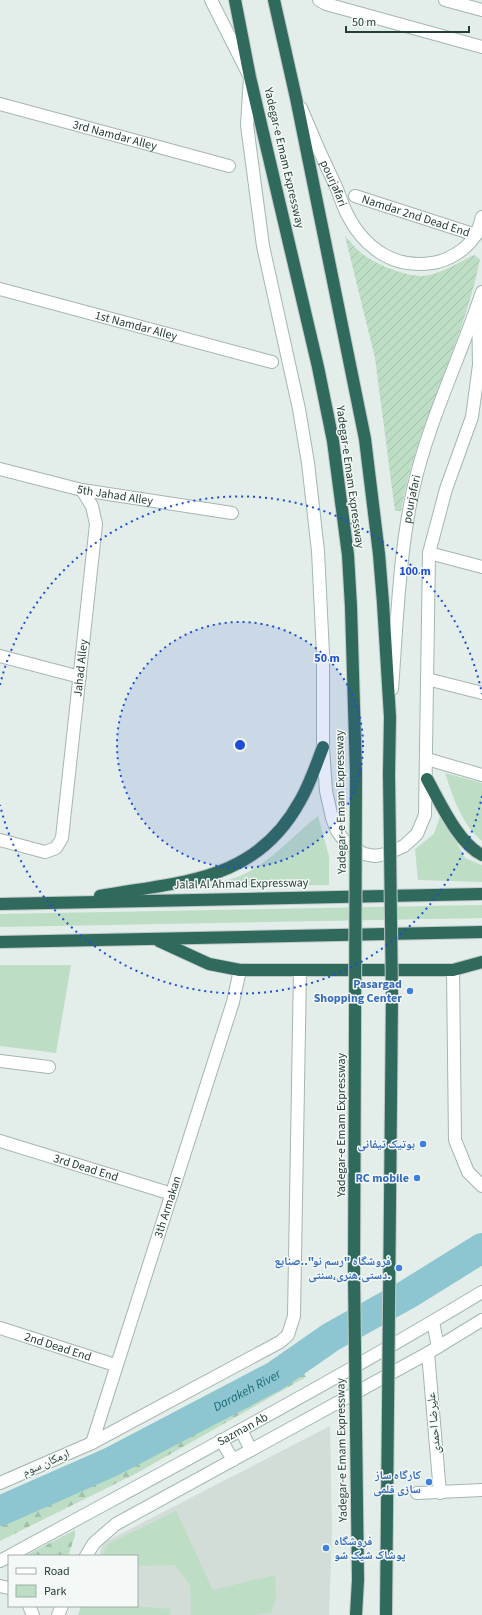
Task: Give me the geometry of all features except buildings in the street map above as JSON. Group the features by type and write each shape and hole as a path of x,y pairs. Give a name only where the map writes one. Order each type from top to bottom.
{"highway":[{"name":"Yadegar-e Emam Expressway","path":"235,0 250,77 318,366 333,442 343,511 351,599 356,773 354,1274 358,1580 356,1615"},
{"name":"Yadegar-e Emam Expressway","path":"274,0 296,98 365,439 379,554 390,716 392,1003 386,1615"},
{"path":"61,903 197,880 221,872 242,862 261,848 289,818 307,788 323,747"},
{"path":"427,779 462,836 476,852 482,855"},
{"name":"Jalal Al Ahmad Expressway","path":"0,904 482,894"},
{"path":"0,942 156,940 482,932"},
{"path":"156,940 209,964 240,970 453,970 482,962"}],"street":[{"path":"211,0 250,77 247,125 263,246 299,409 318,552 323,654 323,747 326,791 332,818 337,831 346,843 364,854 375,856 386,854 404,846 417,834 425,815 427,779 429,553 446,489 472,417 475,404 478,365 478,304"},
{"path":"320,0 326,4 482,47"},
{"path":"445,0 482,10"},
{"name":"pourjafari","path":"296,98 348,215 360,234 372,248 384,256 409,265 421,265 438,262 456,255 476,235 482,217"},
{"name":"3rd Namdar Alley","path":"0,104 229,166"},
{"name":"Namdar 2nd Dead End","path":"355,196 476,235"},
{"name":"1st Namdar Alley","path":"0,289 272,362"},
{"name":"pourjafari","path":"390,716 405,535 413,489 426,443 482,292"},
{"name":"5th Jahad Alley","path":"0,469 82,490 232,514"},
{"name":"Jahad Alley","path":"0,840 45,852 56,848 62,838 96,524 92,506 82,490"},
{"path":"429,553 482,566"},
{"path":"0,656 80,677"},
{"path":"427,679 482,693"},
{"path":"427,759 482,775"},
{"name":"3th Armakan","path":"92,1443 115,1365 172,1194 233,1002 240,970"},
{"name":"ارمکان سوم","path":"0,1483 92,1443 280,1342 288,1335 292,1328 295,1308 300,970"},
{"path":"453,970 455,1140 468,1172 482,1186"},
{"path":"0,1061 49,1066"},
{"name":"3rd Dead End","path":"0,1141 172,1194"},
{"name":"Sazman Ab","path":"11,1555 241,1430 433,1322 482,1292"},
{"name":"Sazman Ab","path":"87,1555 94,1543 116,1524 433,1350 482,1320"},
{"name":"علیرضا احمدی","path":"433,1322 440,1493"},
{"name":"2nd Dead End","path":"0,1328 115,1365"},
{"path":"241,1430 251,1450"},
{"path":"222,1440 233,1460"},
{"path":"417,1493 482,1490"}],"shaded area":[{"path":"330,1426 332,1529 329,1615 79,1615 82,1607 138,1607 138,1555 99,1555 103,1543"}],"green space":[{"path":"345,236 360,252 373,261 398,272 407,274 423,276 429,275 449,268 474,255 480,259 463,323 417,447 401,511 395,511 375,358"},
{"path":"445,773 482,783 482,841 463,818"},
{"path":"441,814 465,858 482,865 482,882 418,880 415,849 434,834"},
{"path":"318,816 329,856 329,885 202,886 240,876 262,864"},
{"path":"482,905 482,918 0,927 0,914"},
{"path":"0,965 71,965 56,1053 0,1046"},
{"path":"301,1366 306,1377 137,1473 0,1541 0,1518 107,1473"},
{"path":"176,1511 213,1590 275,1575 276,1598 271,1613 252,1615 191,1615 190,1585 175,1565 138,1566 138,1555 102,1555 108,1544"},
{"path":"75,1530 75,1536 68,1555 27,1555"},
{"path":"138,1606 171,1609 170,1615 78,1615 81,1607"}],"waterway":[{"name":"Darakeh River","path":"0,1511 111,1462 275,1376 331,1337 408,1294 482,1248"}],"place":[{"name":"Pasargad Shopping Center","path":"410,991"},
{"name":"بوتیک تیفانی","path":"423,1144"},
{"name":"RC mobile","path":"417,1178"},
{"name":"فروشگاه \"رسم نو\"..صنایع دستی،هنری،سنتی.","path":"399,1268"},
{"name":"کارگاه ساز سازی قلمی","path":"429,1482"},
{"name":"فروشگاه پوشاک شیک شو","path":"326,1548"}]}
